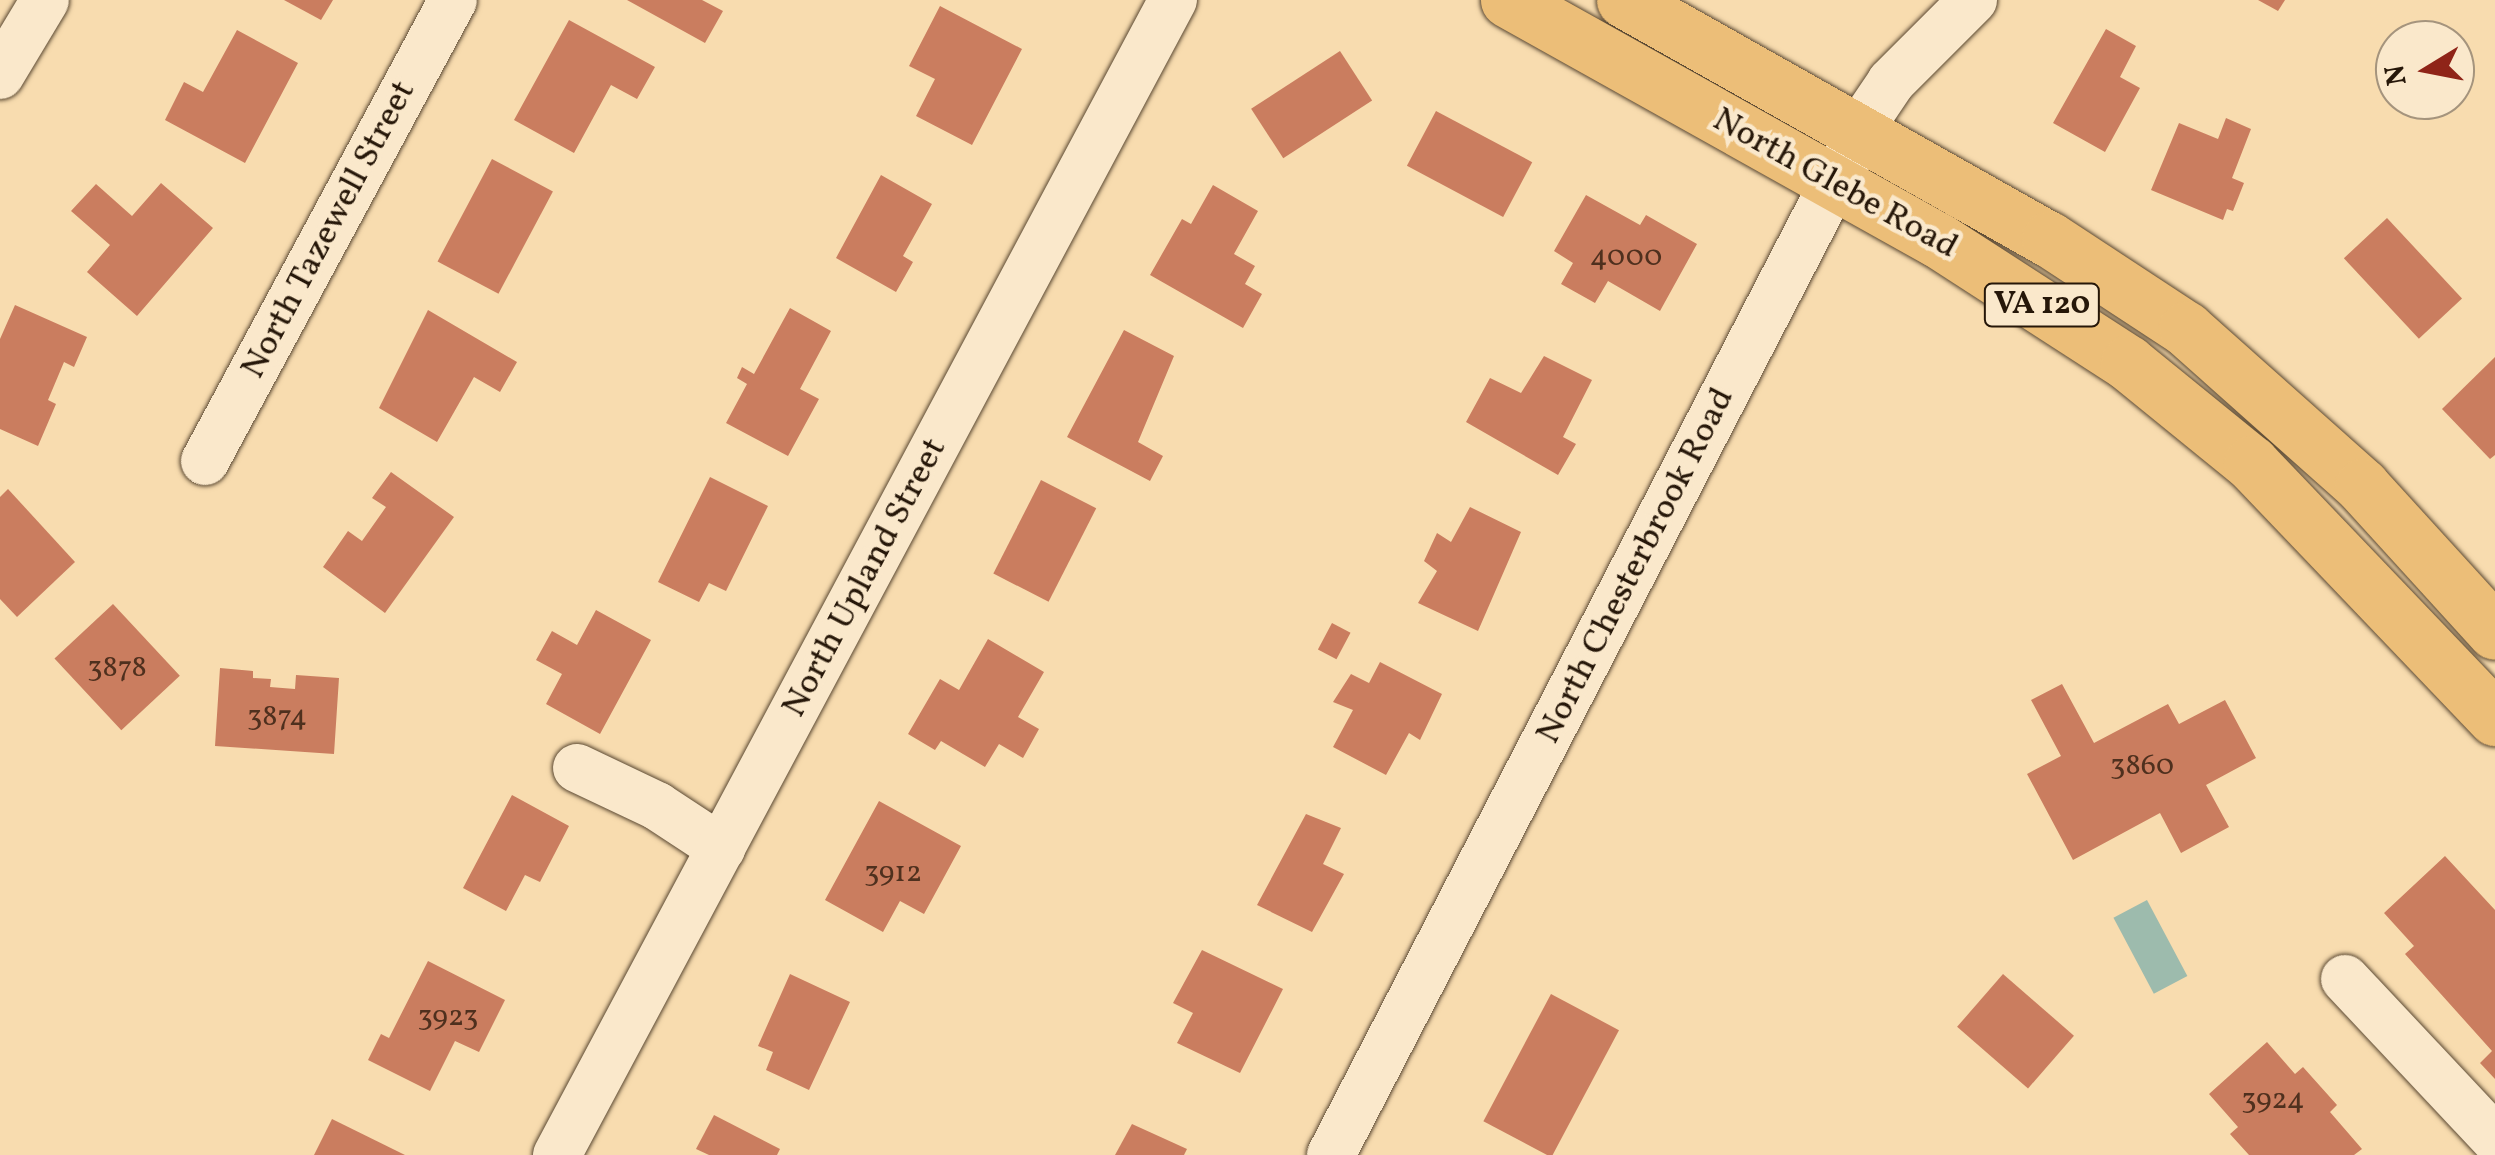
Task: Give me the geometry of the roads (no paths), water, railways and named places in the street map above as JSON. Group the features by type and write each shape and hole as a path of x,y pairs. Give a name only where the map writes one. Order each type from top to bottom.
{"main road":[{"name":"North Glebe Road","path":"1508,0 2004,280 2190,410 2298,509 2476,661 2495,718"},
{"name":"North Glebe Road","path":"1624,0 2049,239 2231,365 2362,486 2495,632"}],"street":[{"path":"0,75 45,0"},
{"name":"North Tazewell Street","path":"205,461 453,0"},
{"name":"North Upland Street","path":"557,1155 1172,0"},
{"name":"North Chesterbrook Road","path":"1331,1155 1860,132 1891,82 1973,0"},
{"path":"577,768 658,806 721,848"},
{"path":"2346,979 2495,1139"}]}
